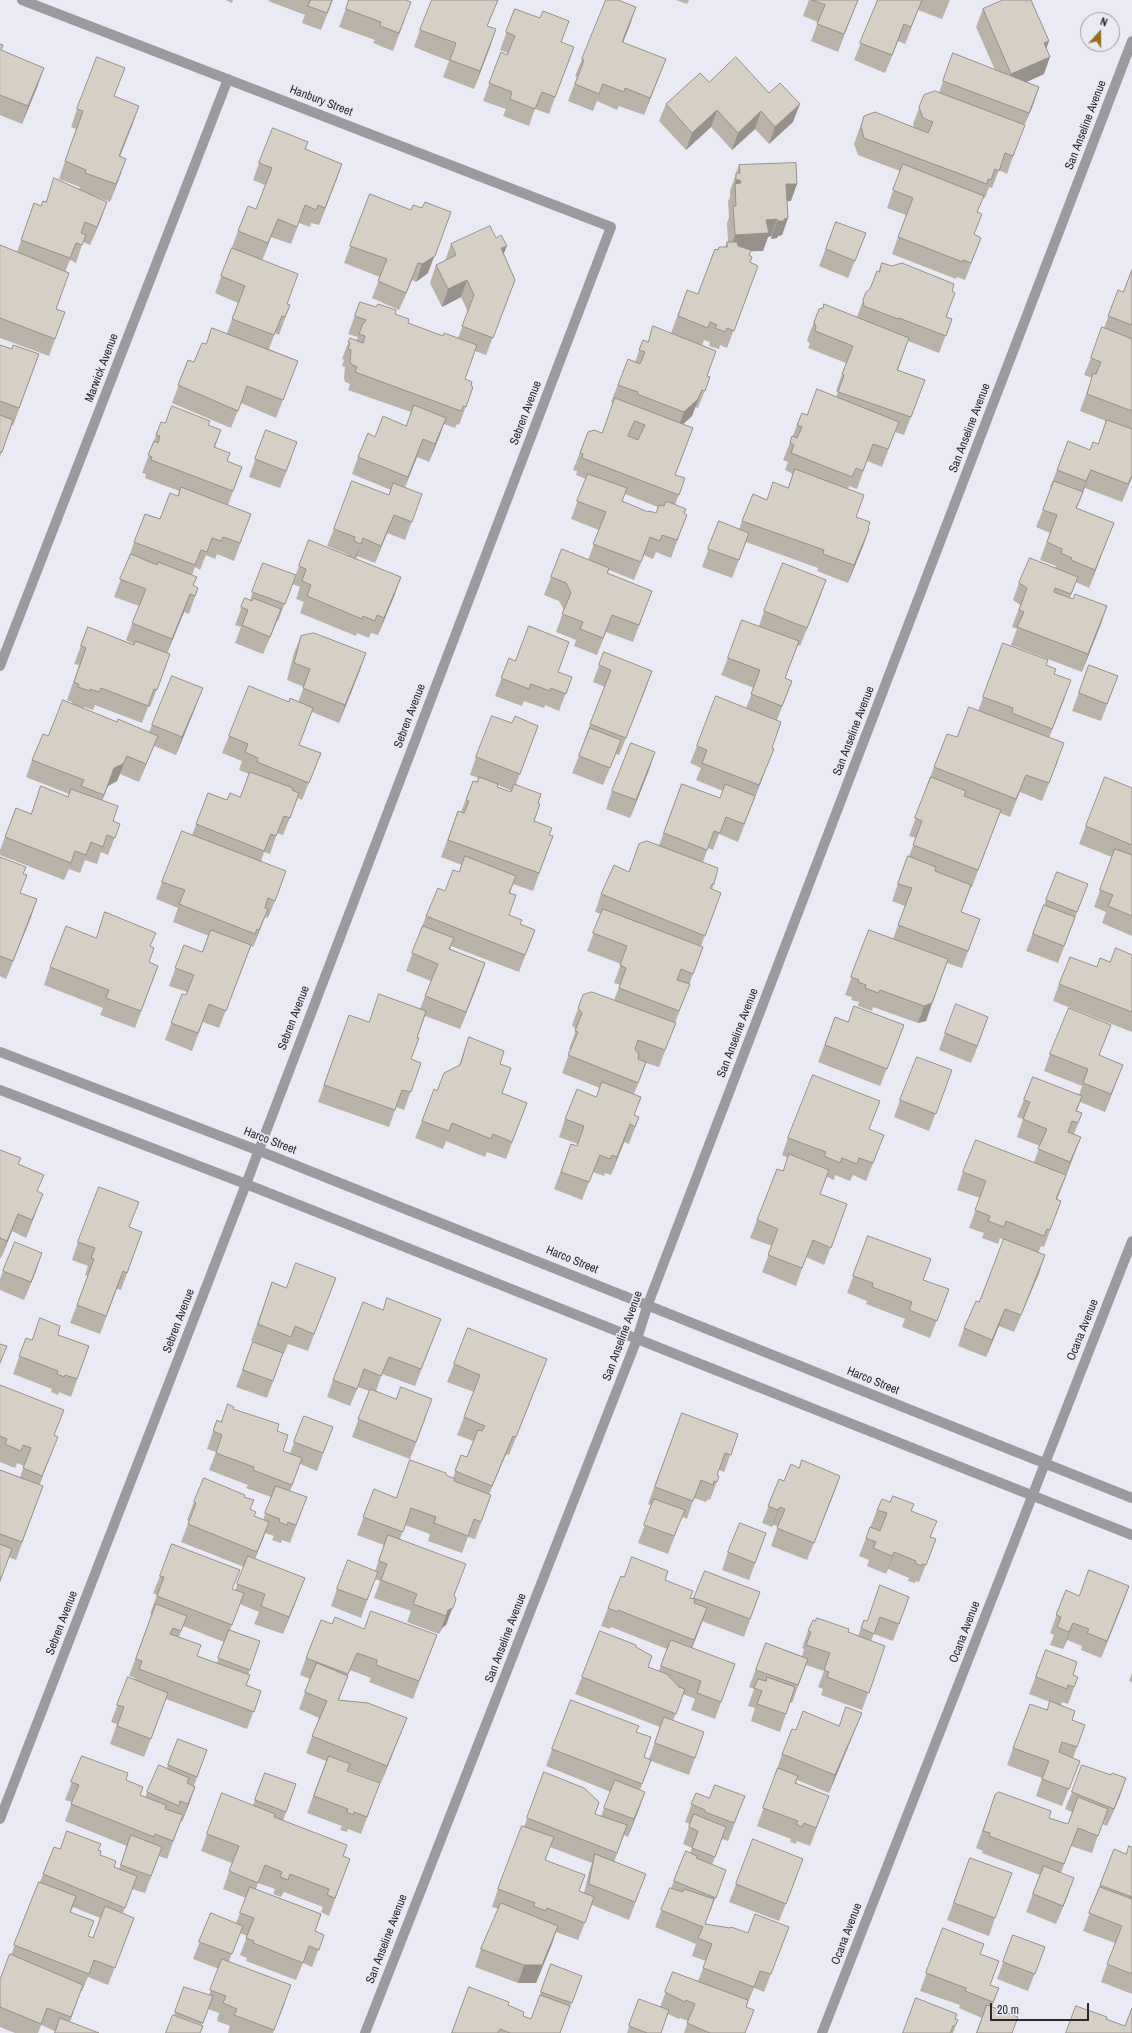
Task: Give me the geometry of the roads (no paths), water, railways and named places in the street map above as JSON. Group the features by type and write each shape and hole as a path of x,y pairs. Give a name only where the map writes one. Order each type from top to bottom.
{"street":[{"name":"Hanbury Street","path":"22,0 611,226"},
{"name":"San Anseline Avenue","path":"365,2033 637,1340 648,1304 1132,41"},
{"name":"Marwick Avenue","path":"0,666 228,80"},
{"name":"Sebren Avenue","path":"0,1818 246,1184 257,1150 611,226"},
{"name":"Harco Street","path":"0,1052 257,1150 648,1304 1132,1498"},
{"path":"0,1090 246,1184 1132,1535"},
{"name":"Ocana Avenue","path":"822,2033 1132,1241"}]}
